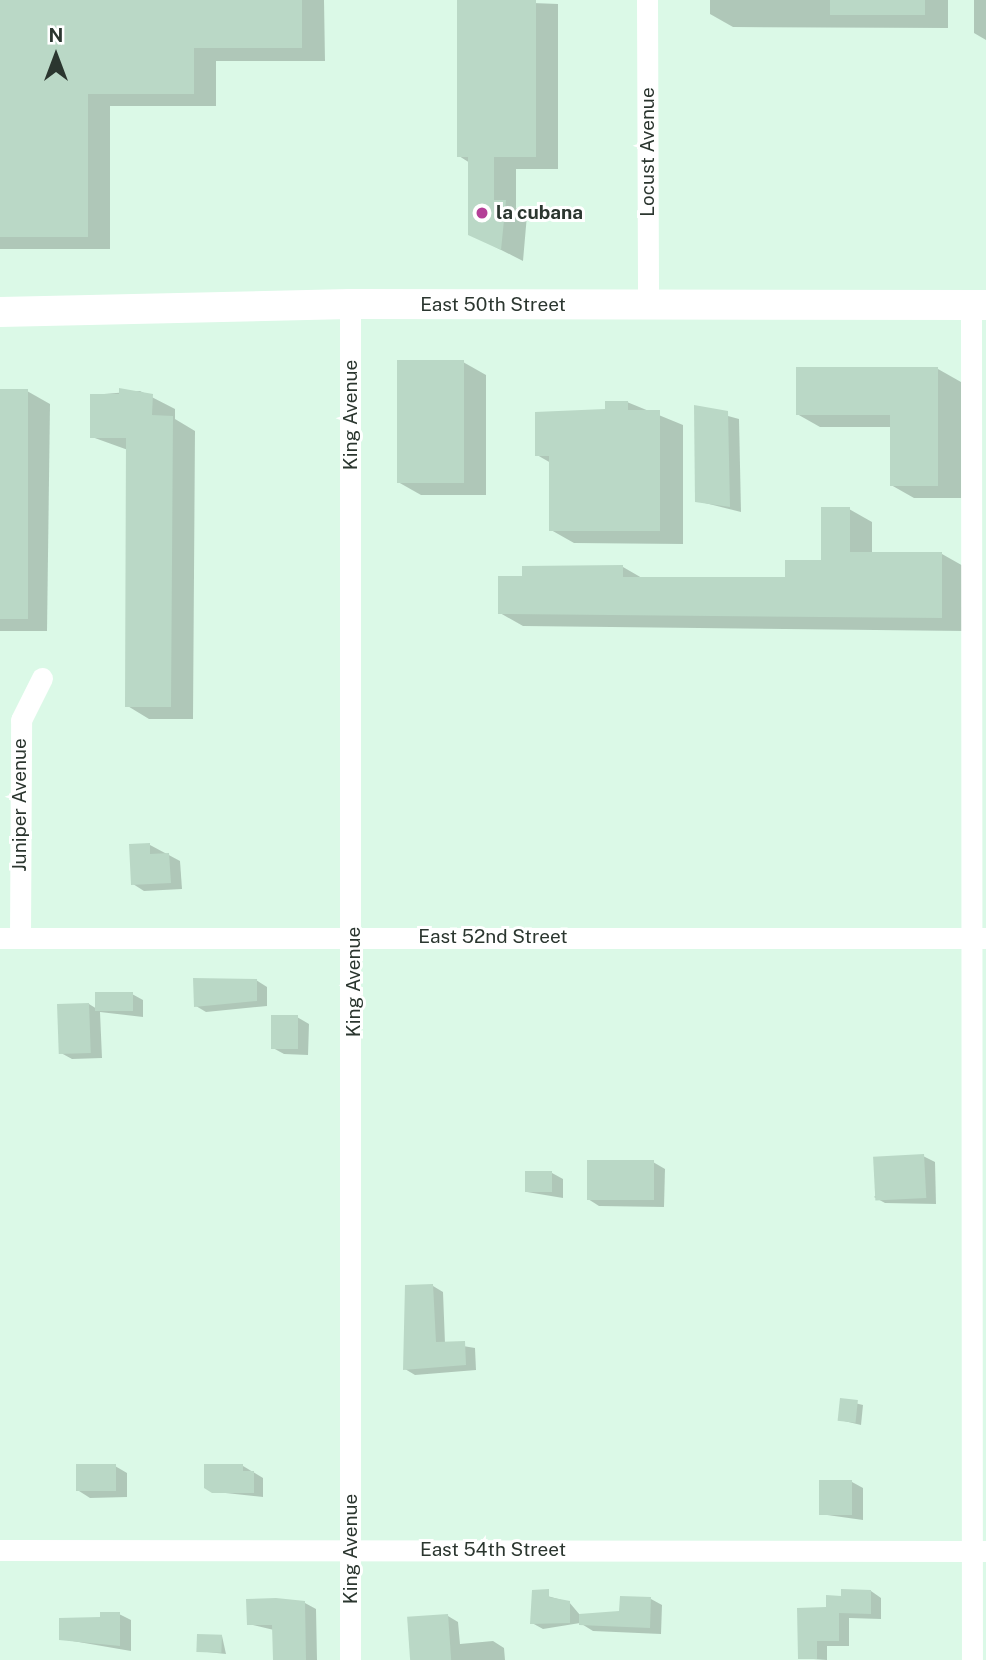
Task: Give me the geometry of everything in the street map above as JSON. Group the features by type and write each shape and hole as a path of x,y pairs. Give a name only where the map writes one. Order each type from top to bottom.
{"main road":[{"name":"East 50th Street","path":"0,312 350,304 979,305"}],"street":[{"name":"Locust Avenue","path":"647,0 648,305"},
{"name":"King Avenue","path":"350,304 354,937 350,1660"},
{"path":"972,1660 979,1551 979,305"},
{"name":"Juniper Avenue","path":"10,938 21,720 42,678"},
{"name":"East 52nd Street","path":"10,938 978,938"},
{"name":"East 54th Street","path":"0,1550 979,1551"}],"building":[{"path":"0,0 302,0 302,48 194,48 194,94 88,94 88,237 0,237"},
{"path":"457,0 536,0 536,157 494,157 494,200 506,200 501,250 468,235 468,157 457,157"},
{"path":"830,0 925,0 925,15 830,15"},
{"path":"397,360 464,360 464,483 397,483"},
{"path":"796,367 938,367 938,486 890,486 890,415 796,415"},
{"path":"119,388 153,394 152,415 173,416 171,707 125,707 126,438 90,438 90,394 119,394"},
{"path":"0,389 28,389 28,619 0,619"},
{"path":"605,401 628,401 628,410 660,410 660,531 549,531 549,456 535,456 535,412 605,409"},
{"path":"694,405 728,411 730,507 695,502"},
{"path":"821,507 850,507 850,552 942,552 942,618 498,614 498,576 522,576 522,566 623,565 623,577 785,577 785,560 821,560"},
{"path":"150,843 150,854 169,853 171,883 131,885 129,844"},
{"path":"193,978 257,979 257,1001 194,1007"},
{"path":"95,992 133,992 133,1011 95,1011"},
{"path":"89,1003 91,1053 59,1054 57,1004"},
{"path":"271,1015 298,1015 298,1049 271,1049"},
{"path":"924,1154 926,1198 875,1201 873,1157"},
{"path":"587,1160 654,1160 654,1200 587,1200"},
{"path":"525,1171 552,1171 552,1192 525,1192"},
{"path":"433,1284 436,1342 465,1341 466,1365 403,1370 405,1285"},
{"path":"840,1398 858,1400 855,1423 838,1421"},
{"path":"76,1464 116,1464 116,1491 76,1491"},
{"path":"204,1464 243,1464 243,1471 254,1471 254,1493 212,1493 204,1488"},
{"path":"819,1480 852,1480 852,1515 819,1515"},
{"path":"549,1589 549,1597 570,1601 570,1623 530,1624 532,1590"},
{"path":"841,1589 871,1590 871,1614 839,1613 839,1641 817,1641 817,1659 798,1659 797,1608 826,1607 826,1595 841,1596"},
{"path":"620,1596 651,1597 650,1628 579,1625 579,1614 619,1611"},
{"path":"246,1599 305,1601 306,1660 273,1660 272,1625 247,1625"},
{"path":"100,1612 120,1612 120,1646 59,1640 59,1618 100,1617"},
{"path":"448,1614 451,1660 410,1660 407,1617"},
{"path":"197,1634 222,1635 221,1653 196,1652"}],"place":[{"name":"la cubana","path":"482,213"}]}
